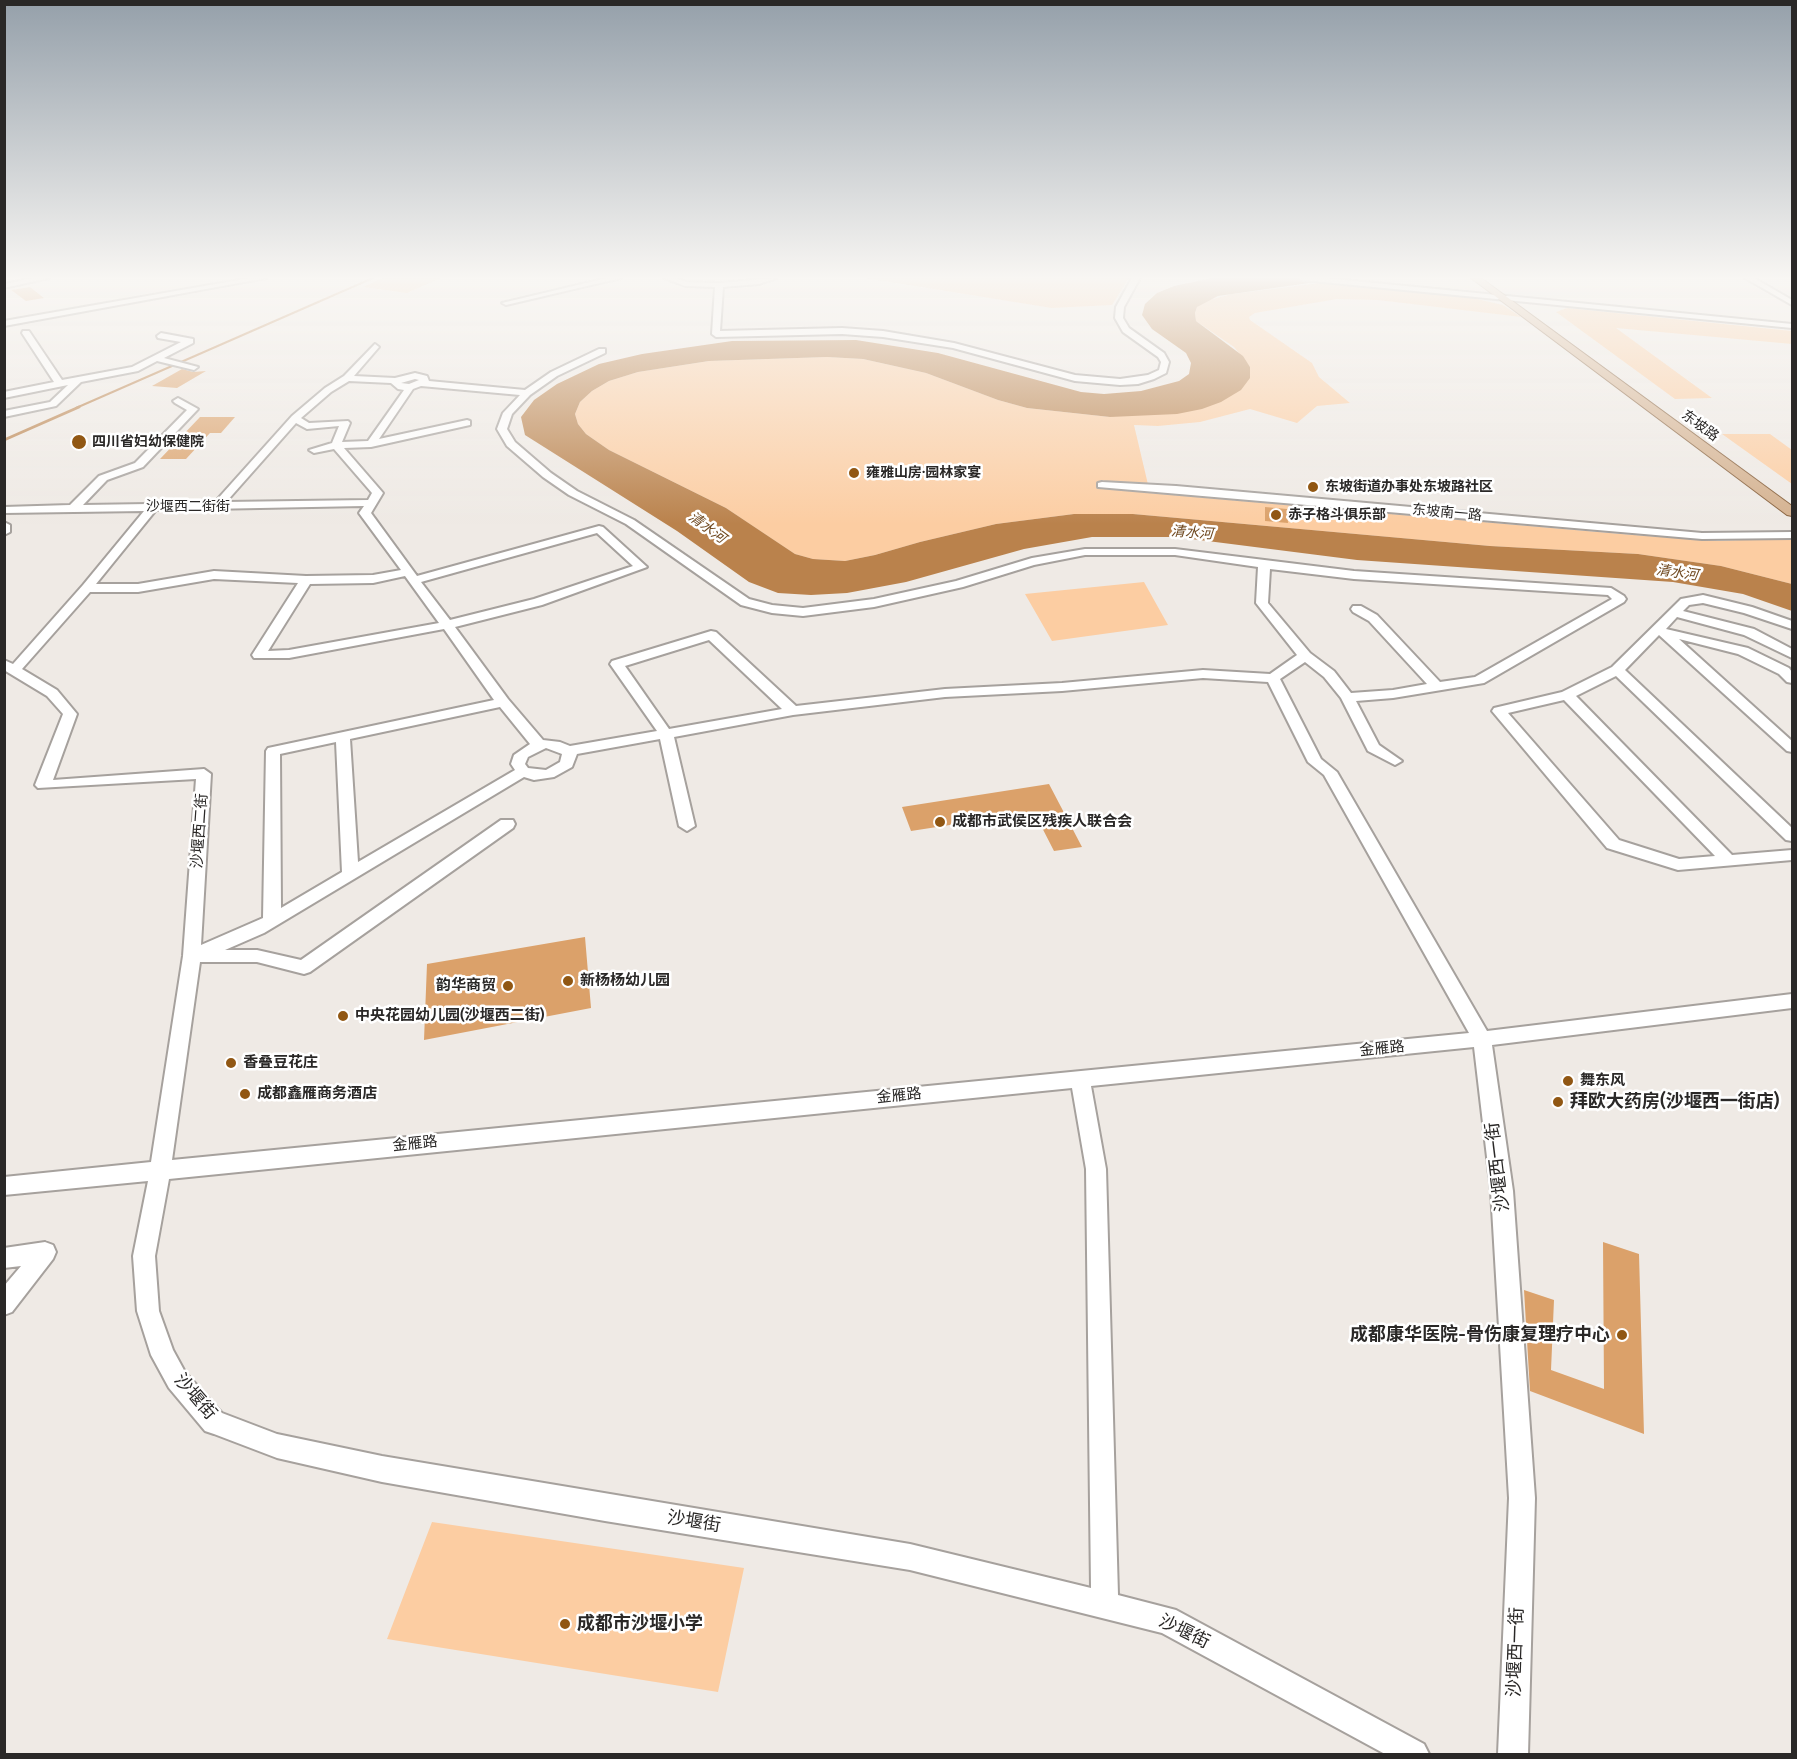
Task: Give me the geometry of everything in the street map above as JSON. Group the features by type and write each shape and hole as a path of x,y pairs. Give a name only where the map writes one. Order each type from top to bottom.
{"main road":[{"name":"东坡路","path":"1585,360 1792,512"},
{"name":"东坡路","path":"1602,360 1783,490"}],"street":[{"path":"44,360 60,384"},
{"path":"4,395 135,369 151,360"},
{"path":"164,360 194,367"},
{"path":"216,507 295,418 328,390 347,378 363,360"},
{"path":"583,360 554,374 527,393 508,413 502,429 511,444 547,475 573,493 630,522 745,602 772,609 803,612 874,603 959,584 1032,562 1085,552 1175,552 1354,575 1611,592 1620,599 1479,680 1393,694 1347,697"},
{"path":"1007,360 1099,382 1138,381 1163,371 1164,360"},
{"path":"347,378 396,381 415,376 424,378 422,383"},
{"path":"4,414 53,404 78,380"},
{"path":"396,381 398,386 410,387 422,383 527,393"},
{"path":"371,444 410,387"},
{"path":"74,508 103,478 139,465 146,458 192,409 178,401"},
{"path":"295,418 308,426 345,423 336,445"},
{"path":"314,450 336,445 371,444 467,423"},
{"path":"336,445 378,493 365,513 503,702 539,746"},
{"name":"东坡南一路","path":"1102,485 1176,489 1702,536 1792,535"},
{"name":"沙堰西二街街","path":"4,510 372,502"},
{"path":"10,666 87,588 153,507"},
{"path":"4,525 4,532"},
{"path":"87,588 138,588 214,575 306,580 411,576 599,529 641,567 538,602 447,625 289,654 259,655 306,580"},
{"path":"1264,565 1262,603 1305,656 1329,674 1347,697 1373,748 1395,761"},
{"path":"1792,625 1748,610 1703,599 1685,602 1617,670 1567,695 1499,711 1613,844 1678,865 1792,855"},
{"path":"1357,609 1373,618 1437,687"},
{"path":"1675,613 1749,632 1792,654"},
{"path":"1792,679 1784,671 1743,651 1663,632 1792,748"},
{"path":"687,826 666,734 617,664 711,635 793,711"},
{"path":"568,751 569,760 556,771 534,775 523,771 518,764 521,755 539,746 553,744 568,751 793,711 945,693 1062,687 1203,674 1273,678 1305,656"},
{"name":"沙堰西二街","path":"10,666 52,693 70,714 43,785 204,774 192,956 160,1170"},
{"path":"1617,670 1792,836"},
{"name":"沙堰西一街","path":"1273,678 1315,762 1330,772 1482,1039 1502,1191 1522,1498 1513,1755"},
{"path":"1567,695 1729,861"},
{"path":"272,920 273,751 503,702"},
{"path":"343,736 350,874"},
{"path":"192,956 258,929 523,771"},
{"path":"192,956 257,956 304,967 507,824"},
{"name":"金雁路","path":"4,1186 1482,1039 1792,1001"},
{"path":"1080,1078 1096,1169 1104,1604"},
{"name":"沙堰街","path":"160,1170 144,1256 148,1311 163,1355 172,1371 214,1422 277,1446 382,1469 605,1508 910,1557 1166,1620 1414,1755"},
{"path":"4,1258 45,1252 4,1304"}],"shaded area":[{"path":"868,360 926,373 998,400 1027,408 1110,417 1250,367 1244,360 1308,360 1312,363 1319,377 1350,403 1317,406 1297,423 1250,409 1200,422 1158,426 1134,425 1150,493 1717,541 1792,538 1792,584 1721,566 1638,554 1490,546 1133,514 1074,514 996,524 845,561 813,559 795,554 726,508 609,450 586,434 578,424 575,414 580,402 592,391 609,381 638,372 709,361"},
{"path":"1622,360 1660,360 1712,398 1675,399"},
{"path":"1722,434 1770,434 1792,450 1792,484"},
{"path":"1144,582 1168,625 1052,641 1025,594"},
{"path":"432,1522 744,1568 718,1692 387,1639"}],"water":[{"name":"清水河","path":"616,360 736,360 709,361 638,372 609,381 592,391 580,402 575,414 578,424 586,434 609,450 726,508 795,554 813,559 845,561 996,524 1074,514 1133,514 1490,546 1638,554 1721,566 1792,584 1792,611 1743,594 1673,582 1357,560 1176,537 1092,537 1024,549 906,582 847,593 811,595 778,593 749,582 677,531 525,435 521,417 534,400 557,384 599,364"},
{"path":"868,360 964,360 1081,392 1104,394 1141,391 1179,381 1189,374 1190,360 1246,360 1250,367 1250,378 1241,390 1221,402 1202,409 1177,414 1110,417 1027,408 998,400 926,373"}],"building":[{"path":"182,369 193,372 206,371 177,388 152,386"},
{"path":"200,417 235,417 221,433 210,433 186,459 160,459"},
{"name":"赤子格斗俱乐部","path":"1265,507 1287,509 1288,523 1265,521"},
{"name":"成都市武侯区残疾人联合会","path":"1049,784 1082,847 1054,851 1034,812 911,831 902,807"},
{"name":"韵华商贸","path":"585,937 591,1008 424,1040 427,964"},
{"name":"成都康华医院-骨伤康复理疗中心","path":"1603,1242 1639,1254 1644,1434 1530,1391 1524,1290 1554,1300 1551,1370 1604,1389"}],"waterway":[{"path":"76,408 185,360"},
{"path":"4,440 79,407"}],"place":[{"name":"四川省妇幼保健院","path":"79,442"},
{"name":"雍雅山房·园林家宴","path":"854,473"},
{"name":"东坡街道办事处东坡路社区","path":"1313,487"},
{"name":"赤子格斗俱乐部","path":"1276,515"},
{"name":"成都市武侯区残疾人联合会","path":"940,822"},
{"name":"新杨杨幼儿园","path":"568,981"},
{"name":"韵华商贸","path":"508,986"},
{"name":"中央花园幼儿园(沙堰西二街)","path":"343,1016"},
{"name":"香叠豆花庄","path":"231,1063"},
{"name":"舞东风","path":"1568,1081"},
{"name":"成都鑫雁商务酒店","path":"245,1094"},
{"name":"拜欧大药房(沙堰西一街店)","path":"1558,1102"},
{"name":"成都康华医院-骨伤康复理疗中心","path":"1622,1335"},
{"name":"成都市沙堰小学","path":"565,1624"}]}
